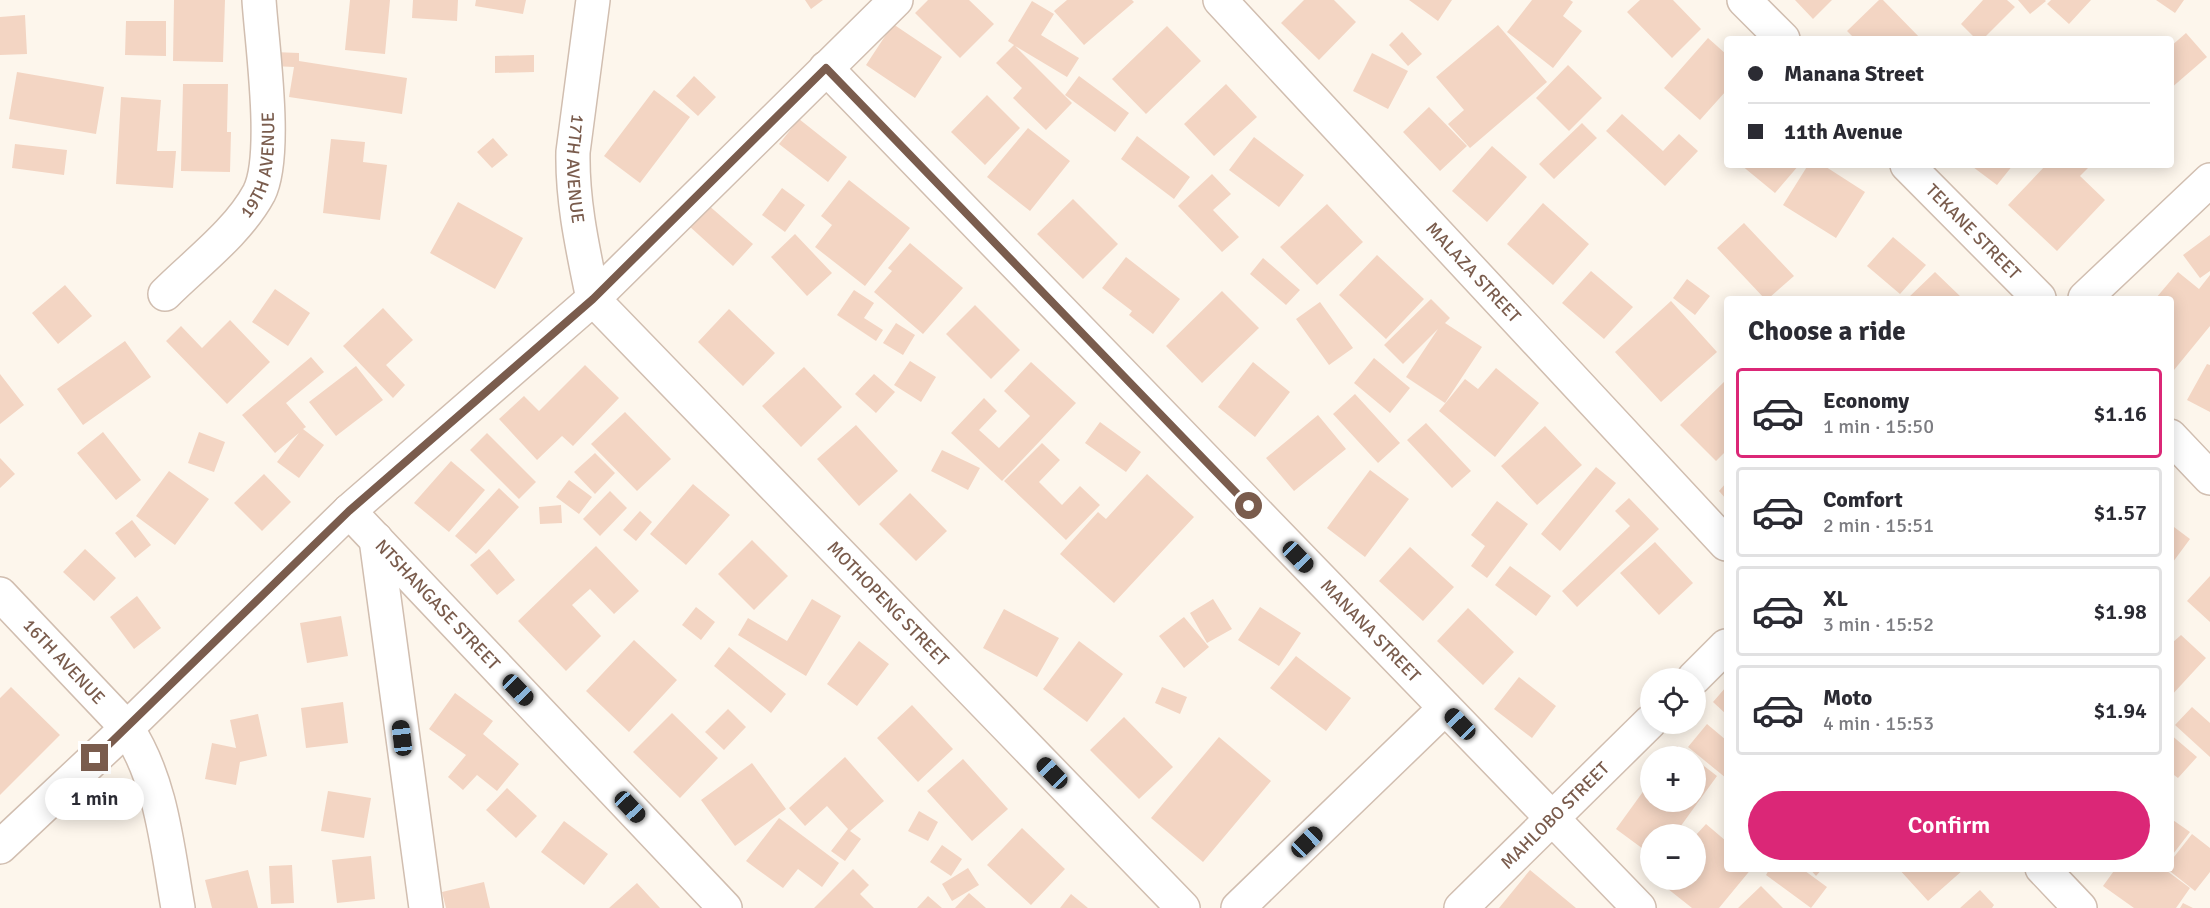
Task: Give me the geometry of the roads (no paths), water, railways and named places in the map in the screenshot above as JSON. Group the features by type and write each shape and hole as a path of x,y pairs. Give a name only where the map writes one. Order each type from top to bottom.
{"street":[{"name":"19TH AVENUE","path":"165,294 246,212 265,176 268,135 259,0"},
{"name":"17TH AVENUE","path":"592,0 573,152 573,177 579,228 593,299"},
{"path":"0,847 127,728 349,511 593,299 896,0"},
{"name":"MALAZA STREET","path":"1220,0 1724,542"},
{"path":"1744,0 1780,36"},
{"name":"MANANA STREET","path":"826,68 1639,908"},
{"name":"TEKANE STREET","path":"1910,168 2037,296"},
{"path":"2087,296 2210,180"},
{"name":"MOTHOPENG STREET","path":"593,299 1184,908"},
{"path":"2174,440 2210,478"},
{"name":"NTSHANGASE STREET","path":"349,511 725,908"},
{"path":"376,539 426,908"},
{"name":"16TH AVENUE","path":"0,594 127,728 143,753 164,825 177,908"},
{"path":"1704,668 1724,648"},
{"path":"1238,908 1444,708"},
{"name":"MAHLOBO STREET","path":"1461,908 1640,732"},
{"path":"2046,872 2080,908"}]}
